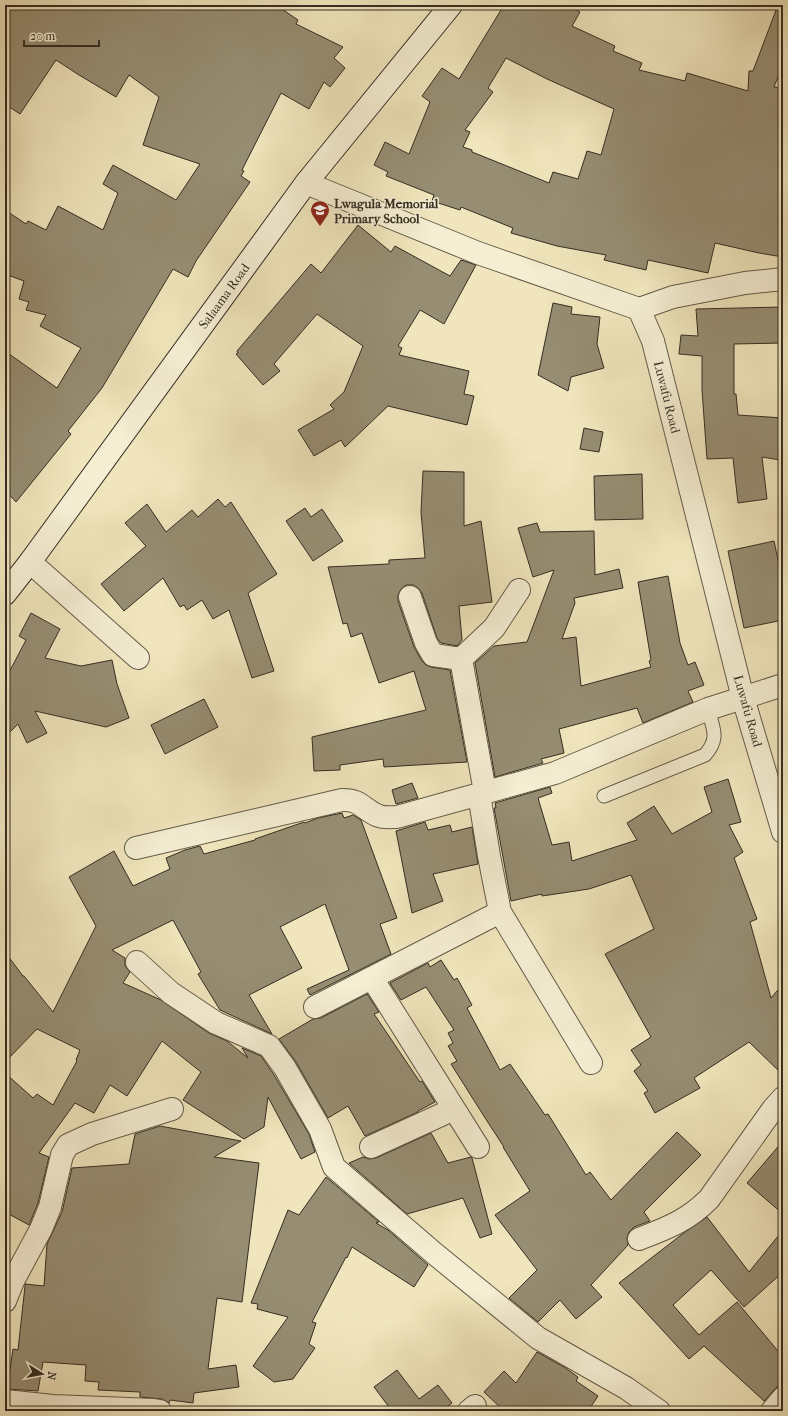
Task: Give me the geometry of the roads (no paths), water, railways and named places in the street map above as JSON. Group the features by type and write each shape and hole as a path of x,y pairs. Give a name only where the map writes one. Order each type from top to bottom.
{"street":[{"name":"Salaama Road","path":"5,594 30,562 306,183 451,5"},
{"path":"306,183 478,252 639,309 673,297 745,283 783,279"},
{"name":"Luwafu Road","path":"639,309 653,341 743,698 783,832"},
{"path":"30,562 138,658"},
{"path":"461,659 494,628 519,590"},
{"path":"410,597 426,644 433,655 461,659"},
{"path":"461,659 482,793 488,856 500,912 591,1063"},
{"path":"136,848 342,800 356,801 369,811 380,816 397,817 555,773 708,709 783,685"},
{"path":"315,1007 500,912"},
{"path":"137,962 171,993 216,1023 269,1046 285,1068 320,1129 334,1167 538,1338 626,1388 659,1411"},
{"path":"372,978 478,1147"},
{"path":"639,1239 674,1226 697,1211 709,1199 773,1109 783,1098"},
{"path":"5,1301 13,1281 41,1229 50,1208 62,1155 68,1145 92,1134 172,1108"},
{"path":"371,1147 454,1109"},
{"path":"772,1411 783,1398"},
{"path":"5,1401 53,1406 160,1411"}],"lane":[{"path":"604,796 705,755 712,747 715,737 708,709"}],"place":[{"name":"Lwagula Memorial Primary School","path":"320,227"}]}
